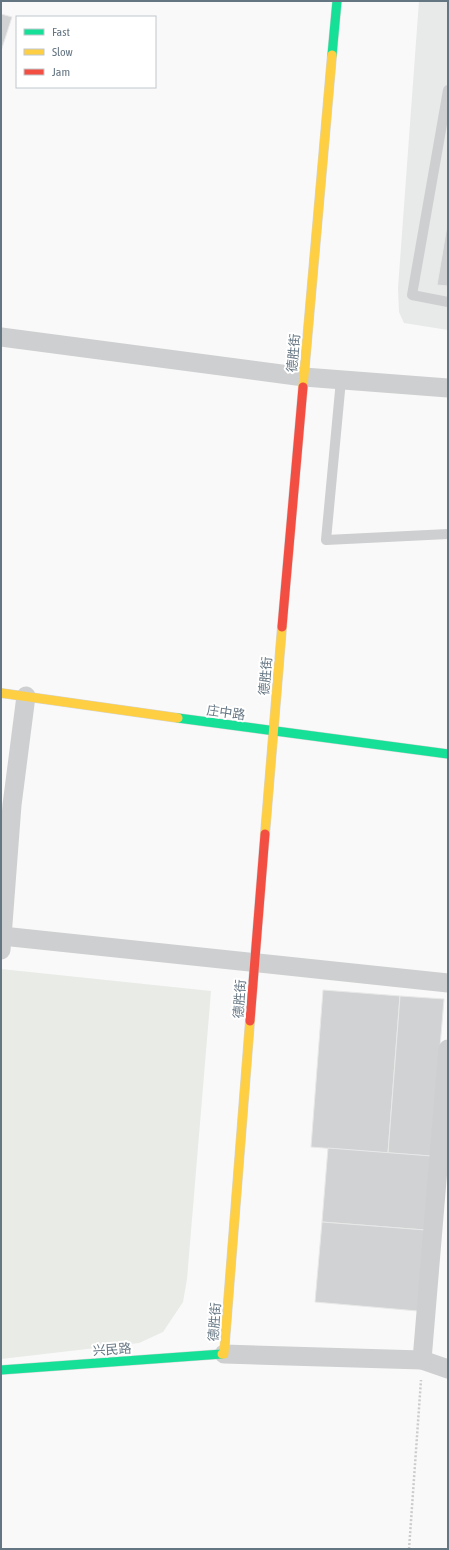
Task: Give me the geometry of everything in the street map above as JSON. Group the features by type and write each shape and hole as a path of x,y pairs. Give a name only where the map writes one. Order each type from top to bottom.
{"street":[{"name":"德胜街","path":"224,1354 273,731 337,1"},
{"path":"1,337 304,377 448,388"},
{"name":"庄中路","path":"1,693 448,754"},
{"path":"26,696 7,804 1,943 255,963 448,983"},
{"path":"422,1360 448,1049"},
{"path":"224,1354 422,1360 448,1369"},
{"name":"兴民路","path":"1,1370 224,1354"}],"lane":[{"path":"448,90 412,295 448,302"},
{"path":"341,380 326,540 448,534"}],"path":[{"path":"409,1549 422,1360"}],"shaded area":[{"path":"419,1 448,1 448,330 404,323 399,312 398,288"},
{"path":"1,969 211,991 187,1279 183,1302 163,1332 139,1343 1,1359"}],"building":[{"path":"1,14 12,17 1,51"},
{"path":"448,220 448,286 437,285"},
{"path":"323,990 400,996 388,1153 311,1147"},
{"path":"400,996 444,999 431,1156 388,1153"},
{"path":"328,1148 431,1156 425,1230 322,1222"},
{"path":"322,1222 425,1230 418,1311 315,1302"}],"traffic: fast":[{"path":"332,55 337,1"},
{"path":"178,718 448,754"},
{"path":"1,1370 222,1354"}],"traffic: slow":[{"path":"303,387 332,55"},
{"path":"265,834 282,627"},
{"path":"1,693 178,718"},
{"path":"222,1354 224,1354 250,1021"}],"traffic: jam":[{"path":"282,627 303,387"},
{"path":"250,1021 265,834"}]}
